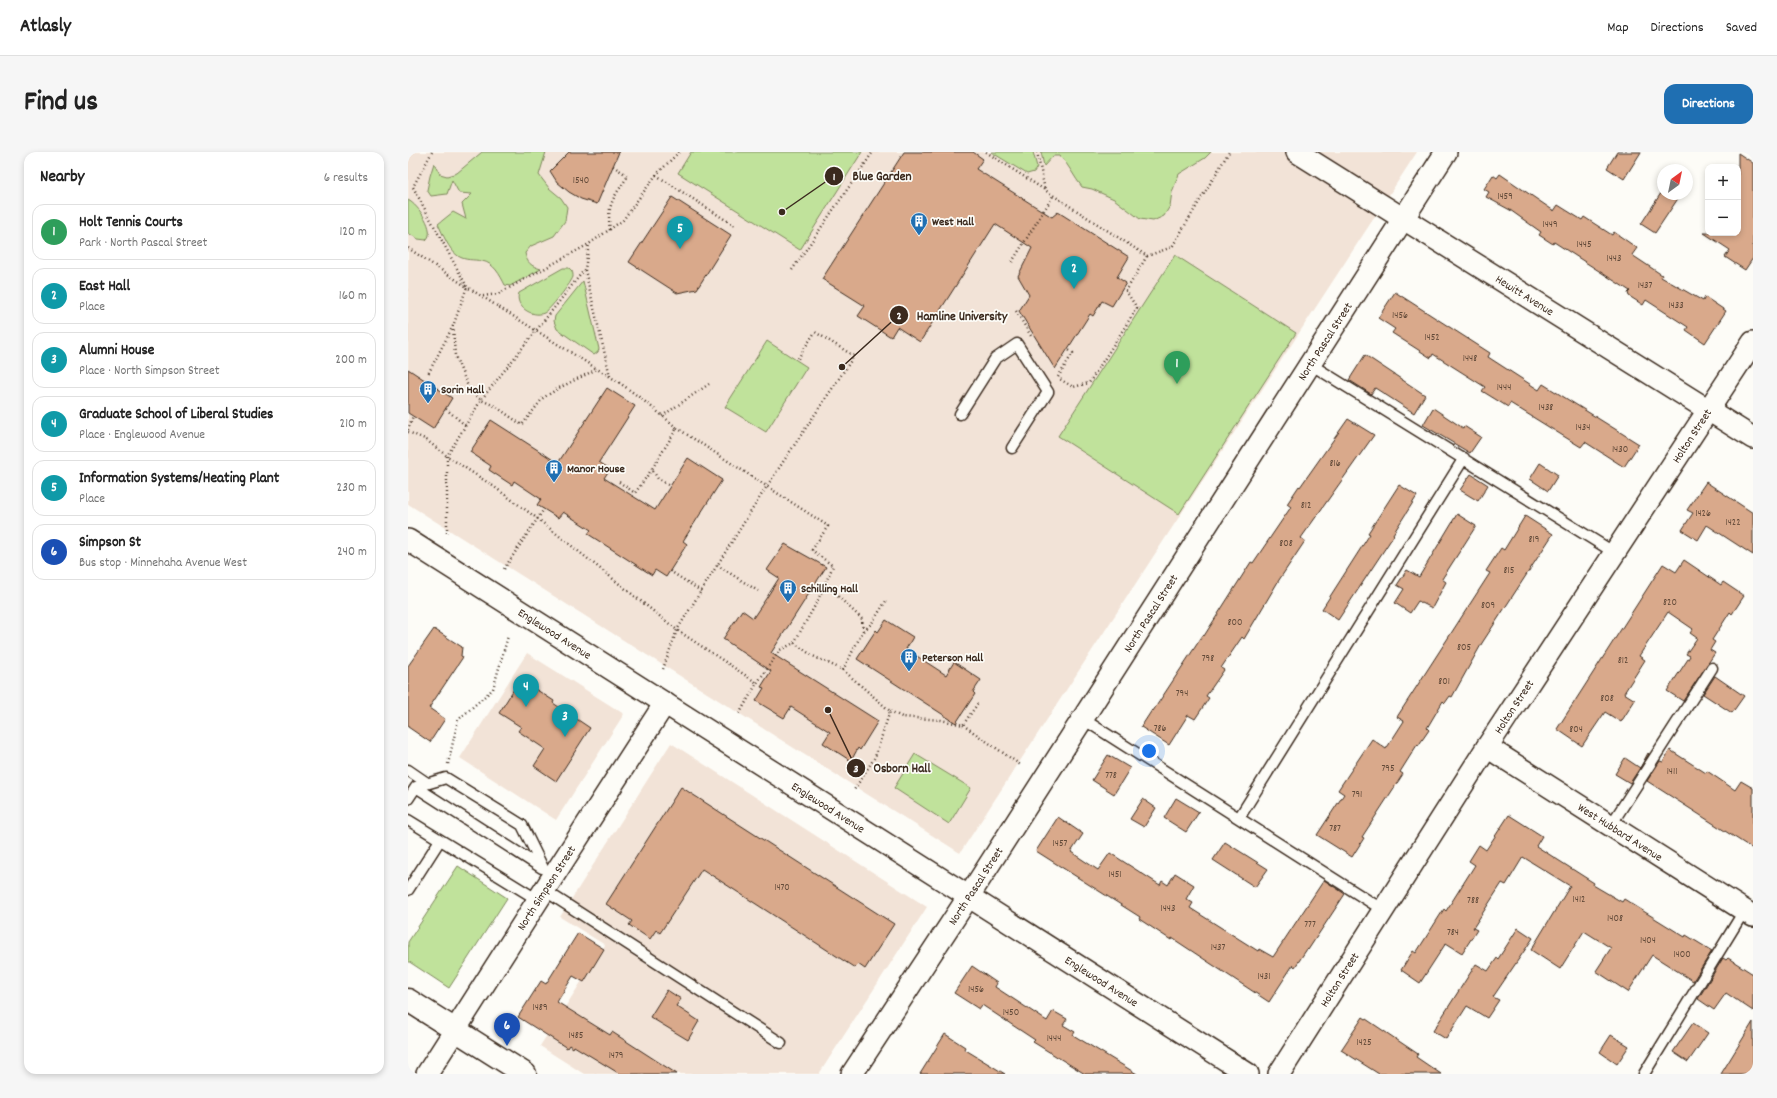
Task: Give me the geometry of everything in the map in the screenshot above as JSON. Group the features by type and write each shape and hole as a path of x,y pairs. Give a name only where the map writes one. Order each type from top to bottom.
{"street":[{"name":"Hewitt Avenue","path":"1297,152 1753,438"},
{"name":"North Pascal Street","path":"852,1074 969,896 1446,152"},
{"name":"Holton Street","path":"1279,1074 1487,747 1753,342"},
{"name":"Englewood Avenue","path":"408,540 1248,1074"},
{"name":"North Simpson Street","path":"428,1074 545,883 665,703"},
{"name":"West Hubbard Avenue","path":"1487,747 1749,914"},
{"path":"408,1000 525,1074"}],"lane":[{"path":"960,414 995,359 1017,344 1048,392 1012,448"},
{"path":"1310,364 1615,552"},
{"path":"1239,818 1464,458"},
{"path":"1611,825 1712,668"},
{"path":"1083,719 1383,910"},
{"path":"408,770 427,782"},
{"path":"408,800 416,787 427,782 446,778 522,825 545,883"},
{"path":"416,787 545,883 781,1043"},
{"path":"408,820 440,840 545,883"},
{"path":"408,890 440,840"},
{"path":"1644,1074 1749,914"}],"path":[{"path":"413,187 432,152"},
{"path":"483,296 498,294 589,244 610,230 623,220 656,175 679,152"},
{"path":"792,270 873,152"},
{"path":"986,152 1147,256"},
{"path":"1037,152 1045,190"},
{"path":"1054,371 1058,378 1073,387 1089,383 1137,308 1126,291 1147,256 1172,246 1229,152"},
{"path":"610,230 608,215 611,202 628,176 613,166"},
{"path":"656,175 735,226"},
{"path":"408,188 413,187"},
{"path":"413,187 467,287 453,326 428,374"},
{"path":"1012,262 1053,196"},
{"path":"589,244 585,269 610,376"},
{"path":"408,248 467,287 610,376 677,428 828,526 812,550 833,566 825,584 794,644 780,650 757,683 738,716"},
{"path":"447,533 447,456 481,400 585,269"},
{"path":"1016,311 1033,338"},
{"path":"453,326 455,356 470,392 481,400 495,406 522,425 543,398 559,388 597,369"},
{"path":"663,670 677,630 700,591 854,356 815,332 797,360"},
{"path":"1058,378 1073,353 1067,350"},
{"path":"662,416 709,384"},
{"path":"446,409 465,425"},
{"path":"413,416 408,431 425,439 538,519 677,630 757,683"},
{"path":"619,482 635,493 652,469 677,428"},
{"path":"652,469 658,478 670,486"},
{"path":"504,569 544,509"},
{"path":"717,565 758,591"},
{"path":"670,571 700,591"},
{"path":"825,584 862,619 863,631"},
{"path":"843,670 863,631 872,623 886,601"},
{"path":"446,778 458,720 493,689 508,636"},
{"path":"794,644 813,656 843,670 890,711 902,717 941,720 963,725 1022,766"},
{"path":"963,725 978,703"},
{"path":"854,790 875,757 890,711"}],"shaded area":[{"path":"408,152 1417,152 960,853 408,504"},
{"path":"527,653 624,714 556,820 460,758"},
{"path":"671,743 927,907 819,1074 584,1074 540,1046 605,945 560,917"}],"green space":[{"path":"482,152 546,152 539,175 549,188 561,198 567,207 565,221 554,236 531,246 525,253 530,264 541,269 510,286 505,285 499,274 490,264 482,261 464,259 454,253 446,241 438,224 453,212 466,219 462,204 472,194 459,193 452,180 447,194 431,196 427,190 434,163 440,174 447,176 457,173"},
{"path":"691,152 862,152 800,250 678,173"},
{"path":"991,152 1033,152 1037,167 1034,172 1027,174"},
{"path":"1041,152 1211,152 1205,158 1179,174 1172,192 1170,206 1164,216 1153,221 1140,219 1114,199 1092,189 1082,187 1060,156 1053,156 1044,166"},
{"path":"408,200 417,207 425,218 429,231 429,236 426,240 418,239 408,233"},
{"path":"1175,255 1296,333 1179,514 1058,436"},
{"path":"563,268 569,268 573,273 573,277 560,296 547,311 544,313 534,314 525,310 519,302 519,293"},
{"path":"583,281 599,349 594,355 557,329 554,321 555,316"},
{"path":"767,341 807,367 766,432 725,407"},
{"path":"915,754 971,788 949,824 894,788"},
{"path":"458,866 507,898 449,988 408,961 408,942"}],"building":[{"path":"569,152 619,152 597,204 581,199 569,192 557,182 550,171"},
{"name":"West Hall","path":"904,152 973,152 983,159 976,169 1052,217 1058,212 1129,257 1117,277 1126,283 1112,306 1102,301 1093,316 1090,314 1055,369 1019,311 1029,295 1018,276 1032,248 995,224 920,342 897,327 891,337 858,316 865,306 822,279"},
{"path":"1617,152 1641,152 1624,179 1607,168"},
{"path":"1738,153 1753,163 1753,258 1745,270 1725,257 1730,250 1709,236 1741,236 1741,164 1738,164"},
{"path":"1500,174 1554,211 1558,205 1582,220 1584,217 1612,235 1614,232 1637,248 1632,255 1662,275 1661,277 1703,301 1705,297 1726,311 1705,343 1686,330 1688,327 1646,300 1643,305 1629,296 1628,293 1630,291 1554,242 1553,244 1539,235 1541,232 1510,210 1486,197 1489,192 1484,189 1493,175 1497,178"},
{"path":"672,197 731,235 697,289 677,293 629,262"},
{"path":"1657,199 1677,200 1655,233 1641,224"},
{"path":"1395,292 1490,353 1488,357 1539,390 1543,384 1639,444 1624,467 1585,442 1581,447 1510,403 1508,407 1482,391 1485,387 1433,354 1431,358 1392,333 1395,329 1378,318"},
{"path":"1365,355 1425,395 1414,413 1375,388 1371,394 1349,380"},
{"name":"Sorin Hall","path":"408,369 452,398 433,429 408,413"},
{"name":"Manor House","path":"607,388 635,406 599,462 610,469 604,478 655,510 688,458 722,480 683,541 687,544 666,577 655,570 652,575 588,534 591,530 563,512 558,518 537,505 541,499 514,481 512,485 489,470 491,466 470,452 491,420 558,463"},
{"path":"1433,408 1463,428 1464,426 1481,437 1470,453 1423,425"},
{"path":"1348,419 1374,435 1301,538 1305,541 1279,580 1244,639 1242,637 1221,668 1224,670 1206,696 1209,698 1195,719 1188,715 1169,745 1141,727 1203,635 1204,636 1251,562 1253,563 1291,507 1287,504 1299,486 1300,487"},
{"path":"1540,463 1558,475 1548,491 1530,479"},
{"path":"1471,474 1488,485 1478,501 1460,490"},
{"path":"1706,482 1753,513 1753,555 1707,525 1698,540 1682,530 1693,513 1687,510"},
{"path":"1399,485 1417,496 1393,534 1394,535 1338,620 1322,609 1370,534 1368,533"},
{"path":"1457,514 1476,526 1442,579 1446,582 1432,608 1418,601 1410,613 1395,603 1404,589 1397,585 1407,570 1419,577"},
{"path":"1525,516 1553,534 1482,643 1452,697 1450,696 1445,703 1443,701 1427,728 1429,730 1418,746 1417,745 1400,772 1403,774 1362,837 1364,838 1352,857 1317,835 1344,794 1338,790 1372,739 1386,749 1404,721 1397,717 1490,573 1486,571 1501,548 1504,550"},
{"path":"785,544 826,567 771,653 878,721 860,750 858,748 851,761 823,743 830,732 791,707 784,718 756,701 764,688 761,687 771,671 723,639 742,610 753,618 767,597 779,578 767,570"},
{"path":"1684,560 1721,585 1723,582 1744,596 1732,614 1730,612 1712,640 1715,642 1710,650 1715,653 1683,701 1667,691 1690,656 1686,654 1697,638 1690,633 1693,629 1668,612 1639,656 1645,660 1624,693 1635,700 1621,722 1605,712 1582,746 1557,729 1663,564 1676,572"},
{"name":"Peterson Hall","path":"886,620 913,637 906,649 946,675 954,662 981,680 973,692 975,694 956,723 857,659 876,630 878,632"},
{"path":"434,629 462,647 461,656 463,657 429,708 445,719 430,742 408,727 408,666"},
{"path":"1715,676 1744,696 1732,713 1703,694"},
{"path":"526,683 554,701 553,703 590,728 556,781 534,766 545,749 518,731 521,727 499,713 514,689 520,692"},
{"path":"1670,750 1706,773 1707,771 1735,790 1741,781 1753,788 1753,849 1647,781 1660,761 1663,762"},
{"path":"1648,753 1649,754 1641,767"},
{"path":"1108,755 1130,768 1114,794 1092,780"},
{"path":"1625,758 1640,768 1630,783 1615,774"},
{"path":"681,787 894,924 865,969 858,964 855,968 702,869 660,933 656,930 650,939 629,925 632,921 606,904"},
{"path":"1176,798 1199,812 1186,832 1164,818"},
{"path":"1143,799 1156,808 1144,827 1130,819"},
{"path":"1509,815 1542,836 1536,846 1594,883 1593,885 1622,902 1624,899 1685,937 1686,935 1712,951 1693,981 1652,955 1628,992 1596,971 1611,948 1584,931 1560,969 1531,950 1570,886 1523,857 1506,885 1502,883 1473,928 1477,930 1462,953 1446,943 1420,983 1401,970 1413,951 1416,953 1444,909 1446,911 1475,865 1469,861 1479,845 1486,850"},
{"path":"1058,817 1083,834 1071,852 1098,870 1110,853 1160,885 1162,881 1168,885 1175,873 1194,885 1186,899 1193,903 1190,908 1258,951 1259,949 1273,957 1324,880 1345,894 1308,950 1307,949 1295,967 1293,965 1269,1002 1172,938 1171,940 1139,919 1140,917 1036,851"},
{"path":"1225,842 1268,869 1255,887 1213,860"},
{"path":"1518,928 1533,938 1493,997 1499,1000 1487,1018 1467,1006 1446,1039 1433,1031 1476,964 1488,971 1497,958 1498,959"},
{"path":"578,933 604,949 584,982 573,976 557,1002 610,1035 612,1032 677,1074 620,1074 574,1046 573,1048 569,1045 567,1048 518,1017 541,981 546,984"},
{"path":"1723,958 1726,960 1728,958 1753,974 1753,1011 1726,993 1714,1010 1698,999"},
{"path":"972,966 997,983 995,987 1047,1021 1053,1011 1067,1019 1063,1025 1075,1032 1073,1035 1137,1074 1085,1074 1033,1042 1035,1040 982,1005 979,1009 954,993"},
{"path":"667,990 681,999 676,1006 699,1021 688,1040 650,1017"},
{"path":"1363,1017 1418,1054 1416,1057 1441,1074 1379,1074 1341,1050"},
{"path":"1753,1022 1753,1074 1721,1074"},
{"path":"1693,1023 1708,1033 1688,1062 1673,1052"},
{"path":"945,1034 965,1047 964,1049 1005,1074 920,1074"},
{"path":"1611,1035 1629,1046 1617,1064 1600,1052"}],"place":[{"name":"Blue Garden","path":"782,212"},
{"name":"West Hall","path":"919,236"},
{"name":"Information Systems/Heating Plant","path":"680,249"},
{"name":"East Hall","path":"1074,289"},
{"name":"Hamline University","path":"842,367"},
{"name":"Holt Tennis Courts","path":"1177,384"},
{"name":"Sorin Hall","path":"428,404"},
{"name":"Manor House","path":"554,483"},
{"name":"Schilling Hall","path":"788,603"},
{"name":"Peterson Hall","path":"909,672"},
{"name":"Graduate School of Liberal Studies","path":"526,707"},
{"name":"Osborn Hall","path":"828,710"},
{"name":"Alumni House","path":"565,737"},
{"name":"Simpson St","path":"507,1046"}]}
